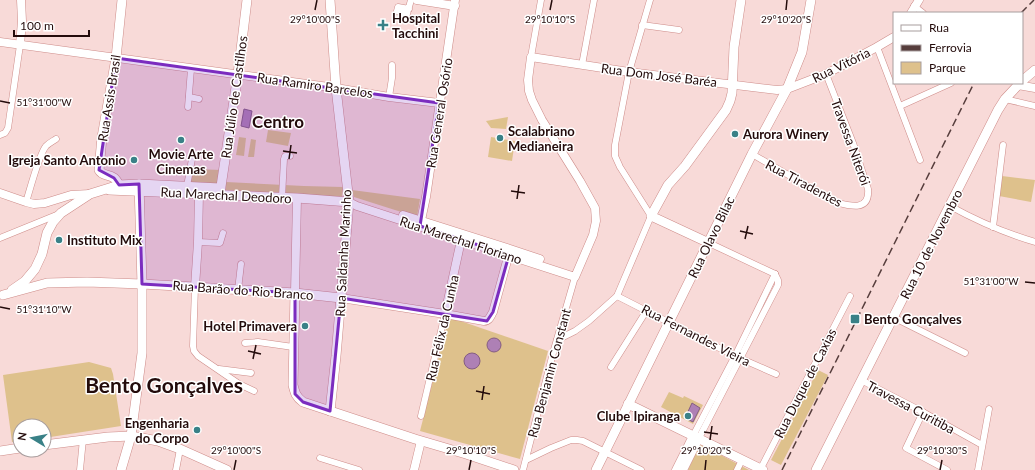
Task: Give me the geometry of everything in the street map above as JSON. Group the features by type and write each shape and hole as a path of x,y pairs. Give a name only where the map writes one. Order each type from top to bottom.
{"main road":[{"name":"Rua Assis Brasil","path":"121,188 114,178 100,173 99,170 102,137 116,58 122,0"},
{"name":"Rua Júlio de Castilhos","path":"220,191 238,74 246,0"},
{"name":"Rua Saldanha Marinho","path":"330,0 336,88 352,201 330,411"},
{"path":"709,242 651,216 668,186 685,166 726,110 730,101 734,47 741,0"},
{"name":"Rua Olavo Bilac","path":"596,470 752,154 786,89 802,52 811,0"},
{"name":"Rua 10 de Novembro","path":"1023,80 1035,70"},
{"name":"Rua 10 de Novembro","path":"816,470 998,110 1005,99 1019,84"},
{"name":"Rua Marechal Deodoro","path":"61,213 90,194 104,189 139,187 187,186 282,197 352,201"},
{"path":"121,470 131,436 142,353 142,284 139,187"},
{"name":"Rua Marechal Deodoro","path":"139,187 198,193 220,191"},
{"path":"1,296 25,281 35,269 42,254 47,233 53,222 61,213"},
{"path":"35,269 35,277 41,284"},
{"name":"Rua Barão do Rio Branco","path":"1,296 41,284 67,282 195,287 295,293 341,298"},
{"path":"295,293 293,385 298,399 303,402 421,441 514,470"},
{"path":"628,404 761,470"},
{"path":"52,444 83,439 131,436 158,441 180,449 224,469"},
{"path":"0,451 12,449"}],"street":[{"path":"0,135 5,133 8,128 20,45 22,22 21,0"},
{"path":"409,9 411,0"},
{"path":"417,0 455,3"},
{"path":"541,0 528,80 530,96 542,120 587,192 595,208 596,221 593,235 576,275"},
{"path":"582,65 594,0"},
{"path":"557,340 575,331 589,321 617,296 651,216 620,167 616,156 615,145 629,72 650,0"},
{"name":"Rua General Osório","path":"421,223 455,3"},
{"path":"642,24 679,30"},
{"name":"Rua Vitória","path":"786,89 826,74 877,47 893,37"},
{"name":"Rua Ramiro Barcelos","path":"0,42 439,103"},
{"path":"877,47 920,160"},
{"name":"Rua Dom José Baréa","path":"531,57 629,72 766,89 786,89"},
{"path":"389,96 392,78 392,64"},
{"path":"188,107 192,69"},
{"name":"Travessa Niterói","path":"826,74 853,143 868,189 866,202 858,206"},
{"path":"900,106 949,84"},
{"path":"1023,84 1035,88"},
{"path":"189,97 199,99"},
{"path":"1005,99 1035,106"},
{"path":"26,202 44,149 56,139"},
{"path":"993,227 1003,145"},
{"name":"Rua Tiradentes","path":"752,154 835,202 848,206 858,206"},
{"path":"282,197 284,159 285,156 290,156"},
{"path":"187,186 192,159"},
{"path":"0,193 34,204 71,195 90,194"},
{"path":"198,193 198,242 193,340 194,351 198,356 238,384 254,391"},
{"path":"295,293 297,198"},
{"name":"Rua Marechal Floriano","path":"352,201 357,206 476,238 510,252 576,275"},
{"path":"950,206 993,227 1035,242"},
{"path":"0,238 61,213"},
{"path":"40,221 45,223 47,233"},
{"name":"Rua Marechal Floriano","path":"421,223 463,240 510,252"},
{"path":"198,242 220,244 223,233"},
{"path":"463,240 476,238"},
{"name":"Rua Félix da Cunha","path":"421,416 446,314 459,248 463,240"},
{"path":"676,470 683,465 738,357 765,303 775,274 709,242"},
{"name":"Rua Barão do Rio Branco","path":"341,298 486,321 493,312 510,252"},
{"path":"238,290 241,264"},
{"name":"Rua Benjamin Constant","path":"523,470 557,340 576,275"},
{"name":"Rua Fernandes Vieira","path":"617,296 738,357 776,374"},
{"name":"Rua Duque de Caxias","path":"761,470 850,296"},
{"path":"611,367 647,310"},
{"path":"893,317 965,353"},
{"path":"245,343 258,342 293,347"},
{"path":"217,369 251,373"},
{"name":"Travessa Curitiba","path":"861,380 982,445"},
{"path":"978,470 989,409"},
{"path":"923,412 906,448 947,470"},
{"path":"80,470 83,439"},
{"path":"526,460 571,440 577,440 583,441 641,470"},
{"path":"414,470 421,441"},
{"path":"176,470 180,449"},
{"path":"320,458 359,470"},
{"path":"737,470 742,460"}],"highlighted area":[{"path":"116,58 439,103 420,226 509,255 493,312 487,321 341,298 330,411 303,402 295,394 295,293 142,284 139,184 119,185 114,178 99,170"}],"green space":[{"path":"508,117 506,129 491,128 486,121"},
{"path":"268,130 291,133 288,146 266,142"},
{"path":"239,137 246,138 244,156 236,155"},
{"path":"491,137 515,141 512,161 488,157"},
{"path":"251,139 256,140 254,157 248,157"},
{"path":"191,169 222,170 219,186 189,184"},
{"path":"1002,176 1035,180 1031,202 999,196"},
{"path":"226,182 343,187 342,197 225,192"},
{"path":"352,190 420,199 417,217 354,197"},
{"path":"449,317 548,351 520,459 420,431"},
{"path":"89,362 111,368 121,426 52,437 52,418 12,418 12,442 3,375"},
{"path":"818,370 828,375 781,465 771,460"},
{"name":"Clube Ipiranga","path":"669,392 683,398 684,396 703,405 693,424 661,407"},
{"path":"700,444 749,470 688,470"}],"shaded area":[{"path":"244,109 252,111 249,128 241,126"},
{"path":"494,338 499,340 501,345 499,350 494,352 489,350 487,345 489,340"},
{"path":"472,353 479,358 480,361 475,368 472,369 465,364 464,361 469,354"},
{"path":"692,403 700,408 693,422 685,418"}],"railway":[{"path":"1022,12 1034,0"},
{"path":"782,470 974,84"}],"place":[{"name":"Hospital Tacchini","path":"383,25"},
{"name":"Aurora Winery","path":"735,134"},
{"name":"Scalabriano Medianeira","path":"500,138"},
{"name":"Movie Arte Cinemas","path":"181,140"},
{"name":"Igreja Santo Antonio","path":"134,160"},
{"name":"Instituto Mix","path":"59,240"},
{"name":"Bento Gonçalves","path":"855,319"},
{"name":"Hotel Primavera","path":"305,326"},
{"name":"Clube Ipiranga","path":"688,416"},
{"name":"Engenharia do Corpo","path":"197,430"}],"district":[{"name":"Centro","path":"278,122"},
{"name":"Bento Gonçalves","path":"164,386"}]}
